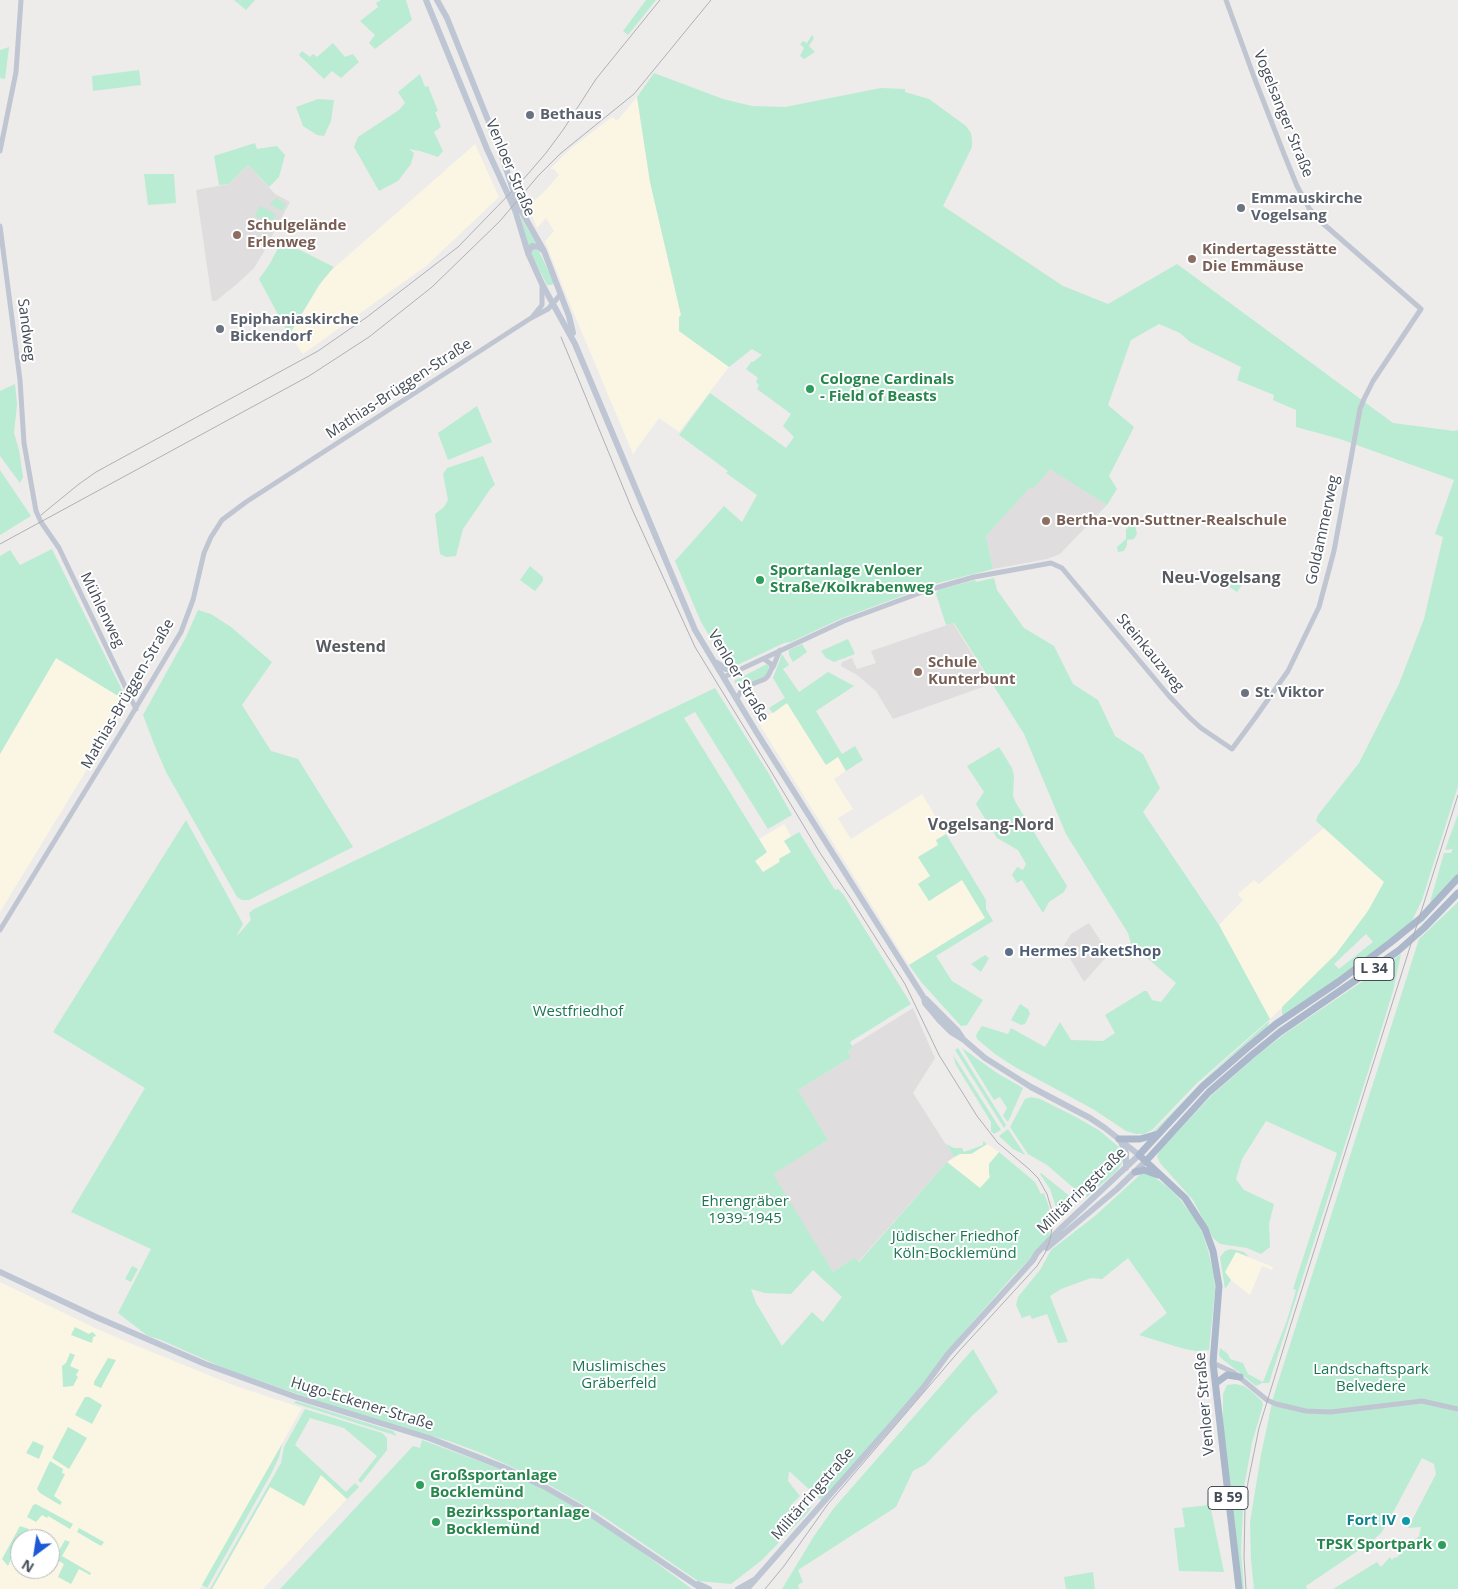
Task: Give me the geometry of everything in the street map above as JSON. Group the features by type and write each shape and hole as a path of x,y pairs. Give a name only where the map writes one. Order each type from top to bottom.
{"main road":[{"name":"Venloer Straße","path":"426,0 487,149 515,210 528,252 542,284 575,344 695,630 826,844 924,998 958,1030 964,1040 985,1058 1006,1072 1090,1118 1120,1139 1164,1177 1184,1198 1205,1229 1213,1251 1219,1286 1213,1363 1239,1589"},
{"name":"Venloer Straße","path":"437,0 447,18 500,150 516,200 544,250 569,316 575,344"},
{"path":"528,252 532,246 544,250"},
{"path":"542,284 552,289 556,284"},
{"path":"716,662 726,669 737,671"},
{"name":"Militärringstraße","path":"747,1589 923,1388 948,1354 1059,1230 1140,1156 1202,1088 1247,1048 1276,1024 1338,982 1390,943 1421,918 1458,878"},
{"name":"Militärringstraße","path":"1146,1161 1209,1092 1253,1054 1280,1032 1398,951 1424,928 1458,893"},
{"path":"1126,1168 1126,1153 1120,1139 1140,1139 1160,1133"},
{"name":"L 34","path":"1033,1260 1146,1161"},
{"path":"1135,1172 1151,1171 1164,1177"},
{"name":"Hugo-Eckener-Straße","path":"0,1272 88,1314 205,1364 300,1398 429,1438 504,1467 580,1507 702,1589"},
{"path":"1216,1383 1227,1376 1240,1377"},
{"path":"738,1589 755,1580"},
{"path":"690,1581 698,1589"},
{"path":"690,1581 709,1589"}],"street":[{"path":"0,151 16,72 22,0"},
{"name":"Vogelsanger Straße","path":"1226,0 1284,154 1297,186 1309,208 1330,230 1421,309"},
{"name":"Sandweg","path":"0,226 20,380 24,443 36,511 42,525"},
{"name":"Mathias-Brüggen-Straße","path":"531,318 542,305 542,284"},
{"name":"Mathias-Brüggen-Straße","path":"0,930 136,709 181,632 193,600 200,562 210,537 222,520 246,502 531,318 539,315 553,305 561,294"},
{"name":"Goldammerweg","path":"1232,749 1288,671 1312,624 1319,607 1334,551 1360,409 1373,381 1421,309"},
{"name":"Mühlenweg","path":"42,525 59,548 136,709"},
{"name":"Steinkauzweg","path":"780,650 844,621 925,591 1014,569 1051,563 1056,564 1062,568 1169,696 1190,718 1232,749"},
{"path":"724,677 780,650"},
{"path":"737,698 743,688 765,679 780,650"},
{"path":"764,659 771,664 772,668"},
{"path":"1213,1363 1228,1369 1240,1377 1267,1400 1306,1411 1330,1412 1422,1401 1458,1409"}],"shaded area":[{"path":"637,97 650,182 681,315 679,331 729,367 679,432 659,418 633,454 545,241 554,231 546,218 537,228 528,206 559,175 554,169 550,169 570,149 612,117 617,121"},
{"path":"475,144 499,197 426,266 303,354 289,335 326,275"},
{"name":"Schulgelände Erlenweg","path":"248,165 275,194 290,202 254,268 216,301 212,301 196,190 229,184"},
{"name":"Bertha-von-Suttner-Realschule","path":"1050,468 1107,505 1060,554 1047,559 993,569 986,536 1030,486 1033,488"},
{"name":"Schule Kunterbunt","path":"953,623 991,684 893,719 876,691 857,675 841,666 842,662 852,658 857,669 876,663 871,651"},
{"path":"56,658 128,702 0,912 0,754"},
{"path":"787,703 825,764 838,757 846,771 834,779 853,809 838,818 851,839 922,794 946,834 936,840 938,845 930,876 919,884 929,901 962,880 985,918 909,965 758,722"},
{"path":"784,824 791,836 784,841 791,852 763,872 755,861 767,852 759,839"},
{"path":"1324,828 1384,882 1368,911 1336,954 1270,1019 1219,925 1243,900 1238,894 1254,880 1259,884"},
{"path":"1089,923 1109,954 1084,982 1063,947 1071,934"},
{"path":"913,1008 935,1058 913,1093 954,1157 947,1162 858,1262 854,1258 833,1272 772,1174 828,1140 798,1090 851,1057 848,1051 853,1048 852,1046"},
{"path":"987,1144 999,1152 989,1164 991,1176 980,1189 947,1162 960,1154 971,1154"},
{"path":"1236,1252 1273,1267 1272,1270 1262,1266 1250,1295 1231,1280 1225,1272"},
{"path":"0,1282 125,1341 233,1385 302,1408 200,1589 0,1589"},
{"path":"321,1475 347,1499 263,1589 212,1589 270,1487"}],"green space":[{"path":"234,0 255,0 246,10"},
{"path":"381,0 406,0 412,20 375,49 369,43 375,35 360,21 378,7 376,3"},
{"path":"646,0 656,0 628,35 623,31"},
{"path":"812,35 814,38 809,46 815,52 804,59 800,56 804,48 800,44 803,41 807,43"},
{"path":"333,43 345,57 353,54 359,62 341,78 332,71 324,79 299,55 302,51 310,57 313,54 317,57"},
{"path":"9,47 5,79 0,78 0,50"},
{"path":"139,70 141,85 93,91 92,76"},
{"path":"654,73 723,99 752,106 785,107 881,88 905,89 905,92 929,99 966,126 971,133 972,147 943,206 1063,286 1108,304 1177,264 1393,423 1458,430 1458,786 1422,900 1410,925 1338,978 1284,1015 1282,1014 1282,1007 1336,954 1368,911 1384,882 1316,821 1318,815 1359,763 1399,684 1424,619 1443,537 1435,534 1454,480 1340,439 1296,427 1296,410 1273,400 1274,395 1237,380 1241,367 1190,342 1180,333 1159,324 1131,340 1108,405 1134,427 1109,476 1117,489 1107,505 1050,469 1033,489 1030,487 986,536 993,569 934,584 840,619 733,667 727,665 701,622 675,561 724,506 742,522 757,495 679,435 710,393 786,448 794,437 783,426 791,414 757,389 759,385 756,382 758,378 746,369 752,361 762,355 752,349 729,367 679,331 679,317 681,315 650,182 637,97","holes":["1366,934 1373,942 1339,969 1334,964"]},
{"path":"420,74 425,87 428,86 438,111 435,112 441,127 434,132 443,151 438,157 409,149 414,153 411,164 398,181 379,191 354,147 358,137 399,110 405,103 398,92"},
{"path":"318,99 334,100 331,121 324,136 317,135 303,126 296,107"},
{"path":"255,143 257,149 277,146 285,155 279,177 269,187 248,165 229,184 219,185 214,156"},
{"path":"144,174 174,174 176,203 148,205"},
{"path":"276,198 286,204 282,211 270,204"},
{"path":"260,206 276,214 271,224 255,216"},
{"path":"520,215 527,228 537,243 528,245"},
{"path":"282,241 334,267 319,285 289,335 259,279"},
{"path":"534,249 539,251 554,283 552,285 547,285 531,254"},
{"path":"15,384 17,405 14,433 23,477 20,483 0,456 0,391"},
{"path":"477,406 492,442 448,460 438,433"},
{"path":"483,456 495,485 463,529 456,556 446,557 440,554 435,514 444,507 448,500 443,474 447,468"},
{"path":"0,470 31,516 0,535"},
{"path":"1130,524 1135,525 1137,534 1134,539 1127,540 1124,551 1118,552 1117,547 1126,539 1126,530"},
{"path":"52,549 128,702 56,658 0,754 0,556 10,550 20,565"},
{"path":"530,566 543,577 543,581 535,591 520,580"},
{"path":"1223,573 1242,585 1237,592 1219,580"},
{"path":"994,578 997,590 1024,628 1054,646 1073,684 1098,700 1115,736 1143,754 1160,788 1143,812 1219,925 1270,1019 1197,1083 1152,1130 1144,1134 1126,1131 1093,1109 1015,1067 977,1039 976,1035 982,1026 1008,1034 1011,1028 1045,1047 1060,1022 1071,1040 1103,1041 1115,1033 1105,1015 1144,991 1147,991 1152,1000 1161,1002 1176,983 1131,944 1128,933 1066,834 1024,734 954,623 946,625 936,594 938,590 975,580 976,582"},
{"path":"198,610 211,614 231,627 272,662 242,705 271,751 298,759 353,847 249,900 242,900 237,897 166,772 143,715 186,637"},
{"path":"848,639 855,654 834,662 826,658 821,651"},
{"path":"802,644 807,652 793,662 789,655 789,650"},
{"path":"782,654 789,665 783,669 799,692 828,672 854,686 816,711 842,754 855,746 863,760 846,771 838,757 826,765 787,703 773,713 769,708 785,698 773,678"},
{"path":"767,664 770,668 767,675 758,680 745,684 740,689 734,681"},
{"path":"715,688 769,774 792,815 768,829 695,712 684,718 767,852 755,861 763,872 780,862 779,859 791,852 784,841 799,832 835,890 838,889 843,894 911,1004 850,1042 853,1048 848,1051 851,1057 798,1090 828,1140 773,1174 833,1272 854,1258 859,1262 947,1162 980,1188 990,1177 989,1164 999,1152 1035,1182 1041,1194 1044,1193 1049,1207 1051,1224 1049,1240 1013,1276 962,1334 923,1384 822,1501 789,1471 788,1481 800,1496 791,1505 789,1511 795,1517 801,1515 812,1506 762,1560 731,1584 698,1581 598,1513 546,1483 484,1454 449,1441 329,1405 224,1368 148,1336 118,1313 151,1249 71,1212 145,1088 53,1032 186,820 243,924 236,937 251,920 249,913","holes":["813,1270 842,1297 823,1322 812,1312 782,1346 756,1303 751,1289 765,1293 791,1294"]},
{"path":"999,747 1012,768 1014,776 1013,796 1016,803 1067,886 1064,892 1049,902 1043,913 1022,880 1017,883 1012,875 1017,867 1023,870 1026,864 1018,850 997,838 976,804 984,792 967,766"},
{"path":"1458,814 1458,874 1429,906 1444,853 1451,853 1453,849 1445,850"},
{"path":"946,834 986,900 986,909 993,921 936,956 952,981 983,1000 967,1025 961,1026 922,983 909,965 985,918 962,880 929,901 918,884 930,876 918,857 938,845 936,840"},
{"name":"Landschaftspark Belvedere","path":"1458,902 1458,1589 1333,1589 1377,1562 1381,1567 1390,1557 1392,1560 1396,1558 1419,1536 1421,1527 1408,1528 1436,1474 1434,1464 1422,1458 1388,1522 1381,1533 1371,1542 1306,1586 1307,1589 1254,1589 1250,1522 1273,1398 1419,939"},
{"path":"1401,954 1393,991 1375,1050 1269,1383 1262,1383 1256,1386 1221,1358 1219,1355 1220,1348 1228,1354 1230,1359 1243,1363 1248,1374 1263,1382 1287,1320 1296,1290 1293,1289 1337,1153 1266,1121 1242,1159 1236,1179 1244,1190 1274,1204 1269,1224 1270,1247 1261,1254 1247,1248 1220,1244 1213,1238 1193,1200 1160,1163 1157,1156 1160,1150 1213,1094 1260,1053"},
{"path":"985,955 989,958 981,972 971,964"},
{"path":"1020,1004 1028,1009 1030,1014 1025,1024 1021,1025 1011,1020"},
{"path":"1269,1021 1268,1026 1214,1071 1157,1130 1148,1135 1210,1074"},
{"path":"958,1048 1006,1125 1004,1128 955,1050"},
{"path":"962,1048 997,1073 1023,1088 1008,1122 1003,1116 1007,1108 1000,1097 994,1100"},
{"path":"953,1055 1001,1130 994,1134 991,1131 991,1122 956,1065"},
{"path":"1031,1097 1040,1099 1100,1131 1120,1148 1124,1154 1125,1158 1118,1170 1087,1197 1084,1197 1047,1165 1028,1154 1010,1127 1025,1099"},
{"path":"1008,1129 1025,1155 1013,1149 999,1136"},
{"path":"983,1141 987,1144 971,1154 960,1154 954,1157 946,1144 954,1148 962,1148 964,1152 983,1145"},
{"path":"1041,1173 1072,1198 1072,1203 1075,1206 1056,1224 1057,1212 1054,1201"},
{"path":"1142,1173 1154,1177 1169,1188 1195,1219 1202,1232 1214,1275 1215,1290 1209,1350 1196,1351 1181,1348 1139,1335 1167,1313 1128,1258 1102,1279 1091,1278 1061,1289 1050,1296 1068,1342 1058,1343 1047,1314 1032,1319 1030,1315 1022,1318 1016,1305 1018,1297 1040,1270 1051,1250 1095,1216"},
{"path":"1231,1249 1244,1252 1249,1257 1236,1252 1225,1272 1231,1280 1225,1289 1220,1257 1225,1251"},
{"path":"132,1266 138,1269 131,1282 125,1279"},
{"path":"75,1327 89,1334 94,1333 96,1336 93,1337 92,1343 71,1335"},
{"path":"973,1349 998,1392 926,1464 913,1471 896,1507 798,1570 803,1582 798,1585 799,1589 782,1589 814,1536 834,1508"},
{"path":"70,1353 75,1355 70,1366 79,1370 76,1375 78,1377 73,1386 63,1387 62,1366 66,1363"},
{"path":"108,1358 116,1360 101,1388 94,1385 94,1382"},
{"path":"1227,1385 1244,1386 1251,1391 1262,1401 1263,1405 1252,1443 1244,1487 1241,1552 1244,1589 1241,1589 1223,1432 1223,1394"},
{"path":"85,1397 89,1397 102,1405 92,1424 75,1415"},
{"path":"296,1401 393,1431 397,1436 294,1403"},
{"path":"305,1409 382,1433 387,1438 387,1450 361,1483 358,1480 377,1456 344,1428 310,1418 295,1445 346,1492 355,1483 359,1487 347,1499 321,1475 304,1506 270,1487 212,1589 210,1589 281,1463 284,1447"},
{"path":"68,1427 87,1438 69,1469 52,1458"},
{"name":"Bezirkssportanlage Bocklemünd","path":"422,1440 506,1471 539,1487 620,1536 692,1589 280,1589 413,1446 420,1448"},
{"path":"33,1441 44,1446 39,1459 26,1453"},
{"path":"282,1444 279,1457 271,1474 207,1588 202,1585"},
{"path":"50,1461 63,1469 62,1473 65,1474 54,1496 62,1502 60,1505 40,1493 37,1489"},
{"path":"36,1504 73,1524 70,1529 48,1516 47,1518 42,1515 36,1522 27,1517 33,1505"},
{"path":"1210,1505 1224,1572 1179,1571 1174,1528 1185,1527 1182,1508"},
{"path":"20,1526 29,1529 18,1529"},
{"path":"79,1528 104,1542 101,1546 77,1532"},
{"path":"65,1540 70,1542 62,1556 91,1573 90,1575 79,1569 71,1584 60,1578 64,1564 60,1562 60,1549"},
{"path":"10,1544 10,1562 8,1566 2,1559"},
{"path":"1093,1572 1095,1589 1066,1589 1064,1577"}],"tram line":[{"path":"561,337 632,509 695,647 820,853 905,984 939,1055 977,1116 998,1143 1038,1178 1047,1194 1052,1211 1050,1240 1037,1266 960,1350 828,1504 784,1566 765,1589"}],"railway":[{"path":"41,515 96,472 318,351 367,317 458,247 521,182 546,153 596,79 660,0"},
{"path":"0,544 309,376 369,337 432,287 500,221 538,176 561,153 634,94 711,0"},
{"path":"1246,1589 1244,1558 1245,1507 1259,1428 1458,795"}],"place":[{"name":"Bethaus","path":"530,115"},
{"name":"Emmauskirche Vogelsang","path":"1241,208"},
{"name":"Schulgelände Erlenweg","path":"237,235"},
{"name":"Kindertagesstätte Die Emmäuse","path":"1192,259"},
{"name":"Epiphaniaskirche Bickendorf","path":"220,329"},
{"name":"Cologne Cardinals - Field of Beasts","path":"810,389"},
{"name":"Bertha-von-Suttner-Realschule","path":"1046,521"},
{"name":"Sportanlage Venloer Straße/Kolkrabenweg","path":"760,580"},
{"name":"Schule Kunterbunt","path":"918,672"},
{"name":"St. Viktor","path":"1245,693"},
{"name":"Hermes PaketShop","path":"1009,952"},
{"name":"Großsportanlage Bocklemünd","path":"420,1485"},
{"name":"Fort IV","path":"1406,1521"},
{"name":"Bezirkssportanlage Bocklemünd","path":"436,1522"},
{"name":"TPSK Sportpark","path":"1442,1545"}],"district":[{"name":"Neu-Vogelsang","path":"1221,578"},
{"name":"Westend","path":"351,647"},
{"name":"Vogelsang-Nord","path":"991,825"}],"park label":[{"name":"Westfriedhof","path":"578,1012"},
{"name":"Ehrengräber 1939-1945","path":"745,1210"},
{"name":"Jüdischer Friedhof Köln-Bocklemünd","path":"955,1246"},
{"name":"Muslimisches Gräberfeld","path":"619,1376"}]}
